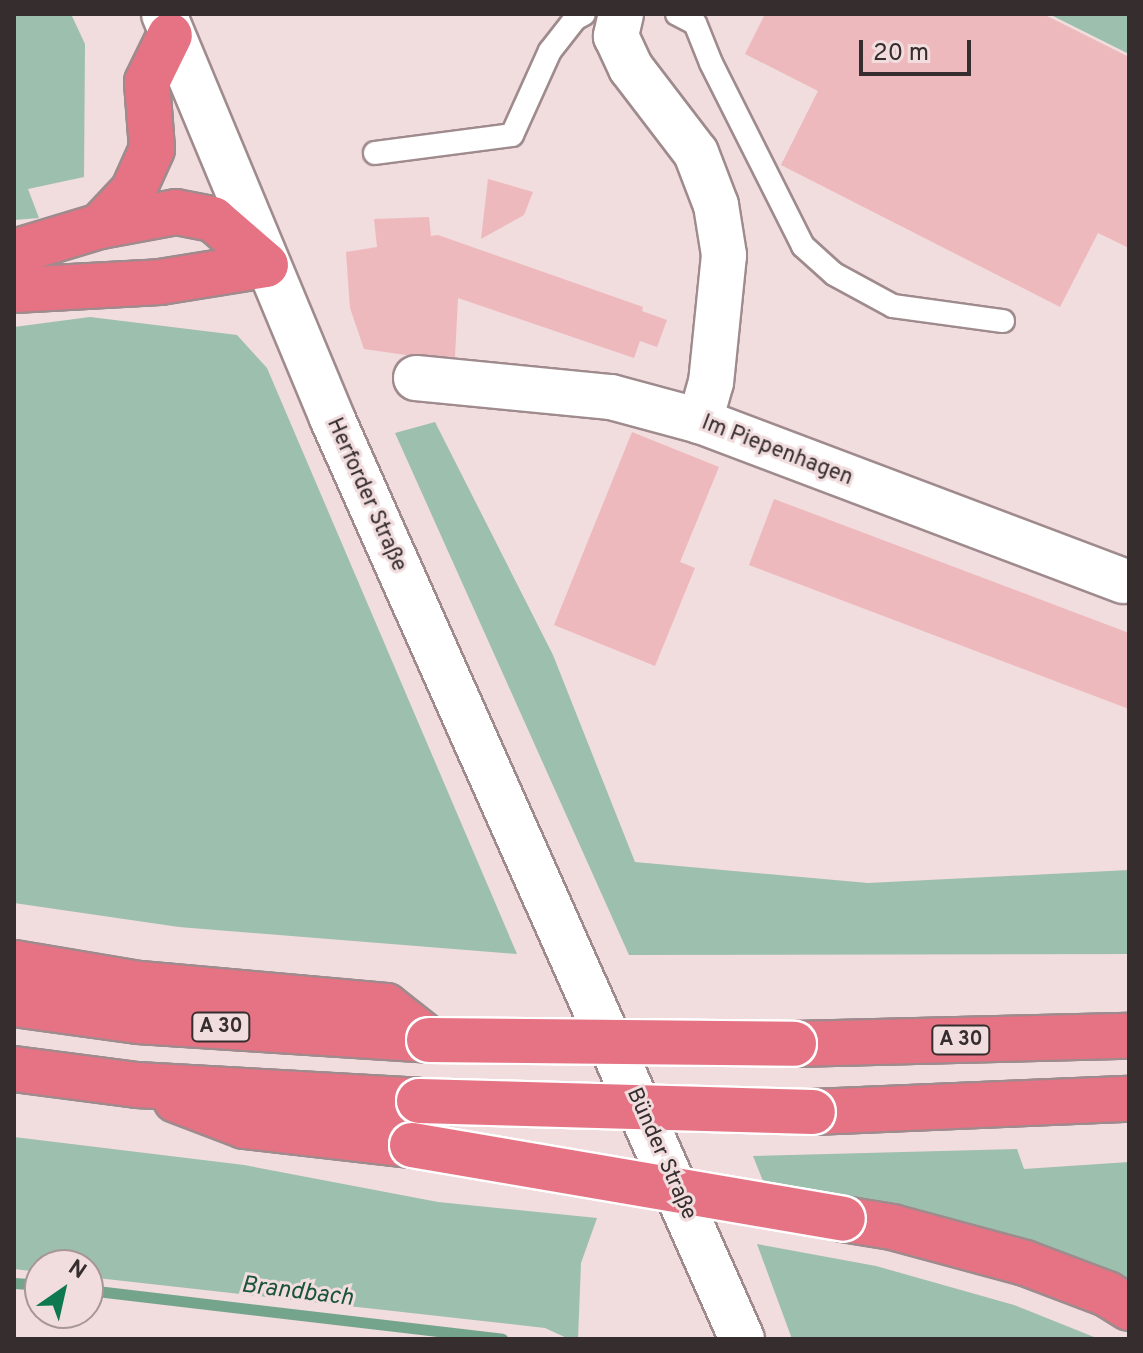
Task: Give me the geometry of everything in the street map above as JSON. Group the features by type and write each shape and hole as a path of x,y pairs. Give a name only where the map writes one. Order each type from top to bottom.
{"highway":[{"path":"100,226 133,191 152,149 147,82 167,24"},
{"path":"14,252 100,226 176,212 213,219 266,265"},
{"path":"14,290 160,282 266,265"},
{"path":"14,963 140,984 386,1006 429,1040"},
{"name":"A 30","path":"14,1004 138,1021 429,1040 794,1044 1129,1036"},
{"path":"14,1069 137,1085 419,1101 813,1112 1129,1099"},
{"path":"137,1085 244,1126 412,1145 892,1227 1025,1263 1107,1294 1129,1308"}],"main road":[{"path":"621,14 616,36 631,68 696,153 716,205 724,255 711,382 700,421"},
{"name":"Herforder Straße","path":"167,24 266,265 579,970"},
{"name":"Im Piepenhagen","path":"416,378 611,397 700,421 1124,581"},
{"name":"Bünder Straße","path":"579,970 742,1339"}],"lane":[{"path":"375,153 512,135 550,51 575,19 584,14"},
{"path":"677,14 695,23 711,63 803,246 834,274 893,306 1003,321"}],"green space":[{"path":"14,14 71,14 85,44 84,177 28,189 39,218 14,220"},
{"path":"1049,14 1129,14 1129,54"},
{"path":"90,317 237,335 267,368 517,954 179,927 14,903 14,327"},
{"path":"435,422 553,655 635,862 868,883 1129,870 1129,954 629,955 395,433"},
{"path":"14,1137 244,1165 438,1202 597,1218 581,1263 578,1339 569,1339 545,1328 104,1279 104,1249 24,1249 24,1270 14,1269"},
{"path":"1017,1149 1024,1169 1129,1162 1129,1290 891,1210 763,1181 753,1156"},
{"path":"757,1244 876,1266 1014,1305 1099,1339 792,1339"}],"building":[{"path":"765,14 1043,14 1129,57 1129,248 1098,233 1060,307 781,165 818,91 745,54"},
{"path":"488,179 533,192 524,215 481,239"},
{"path":"429,217 431,236 438,235 643,307 642,311 667,320 657,347 640,341 634,358 458,298 455,357 364,349 350,308 346,252 377,247 374,219"},
{"path":"632,432 719,467 680,562 695,568 655,666 554,625"},
{"path":"774,499 1129,633 1129,709 749,565"}],"waterway":[{"name":"Brandbach","path":"14,1283 24,1284"},
{"name":"Brandbach","path":"104,1292 502,1339"}]}
